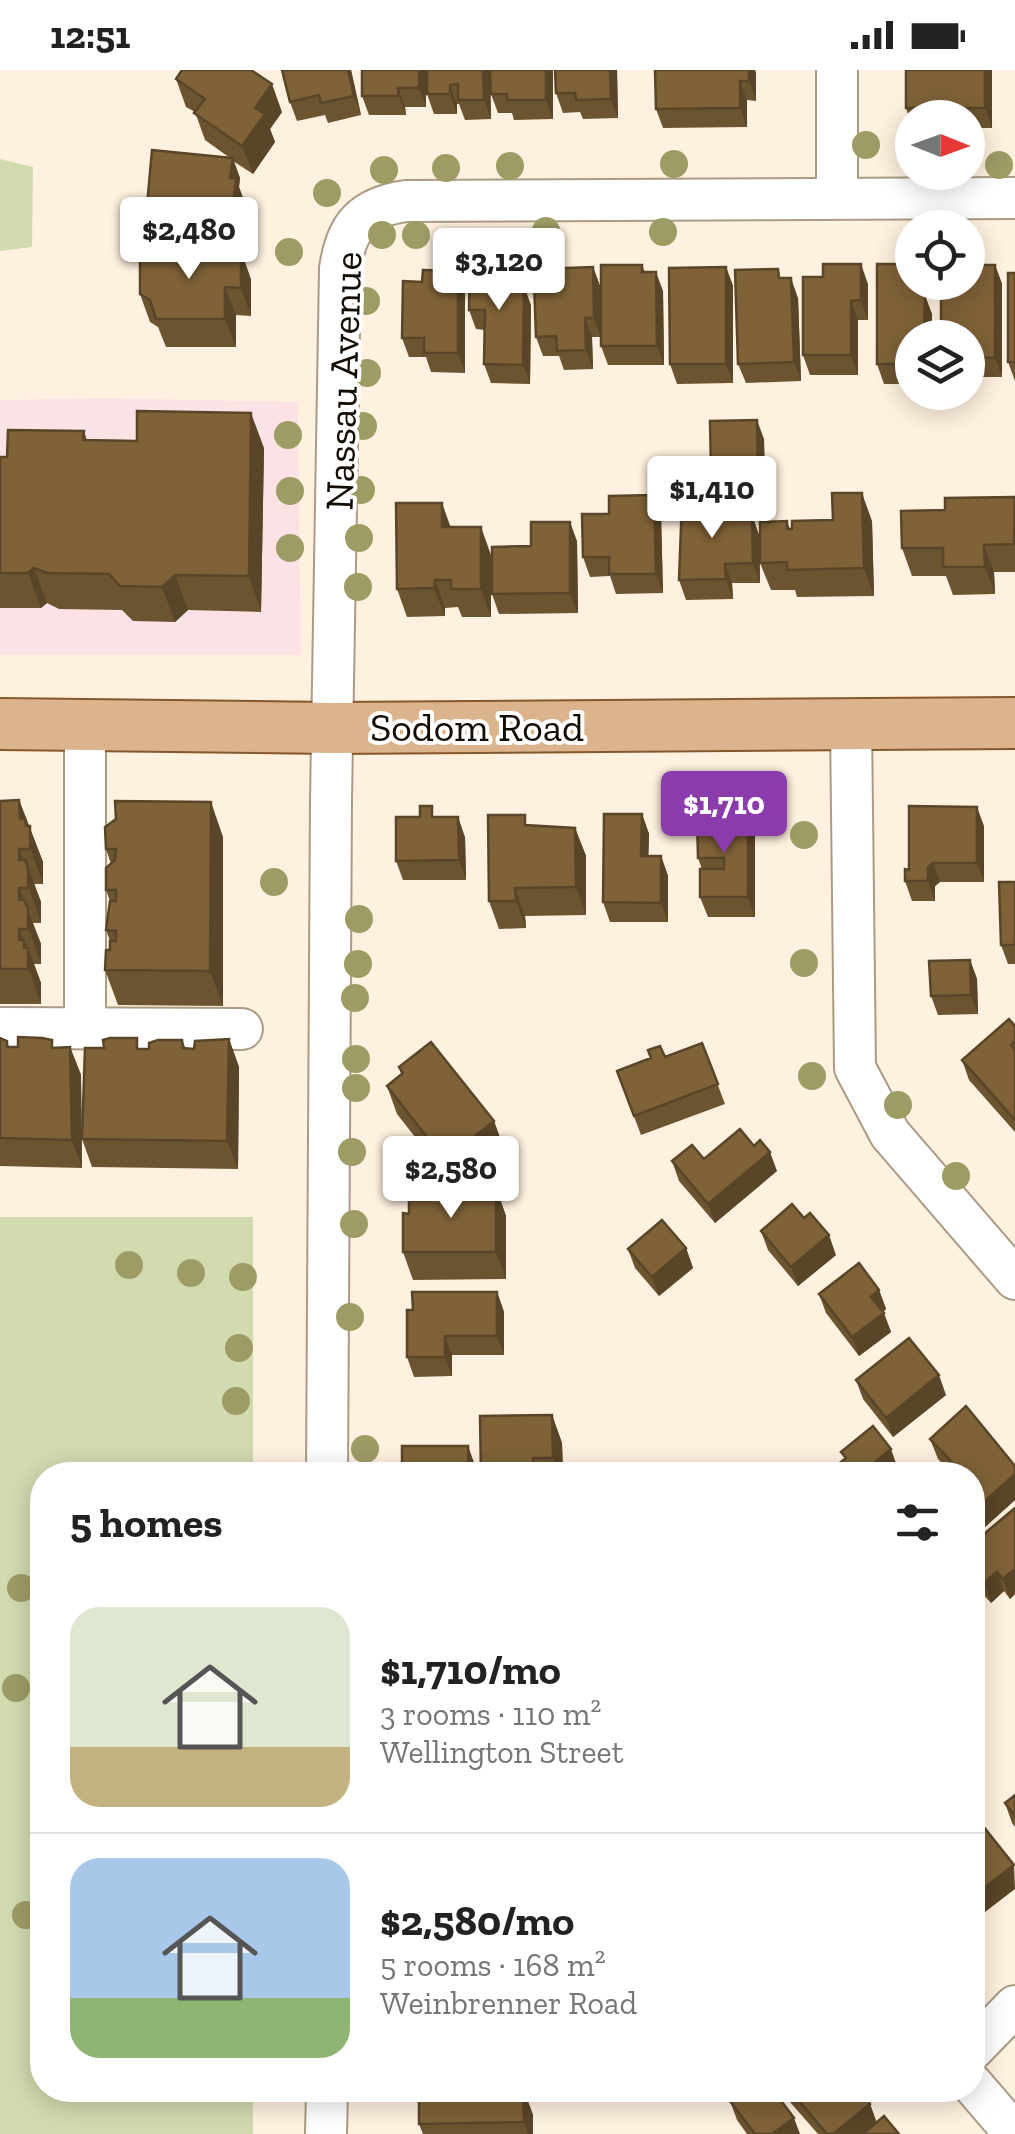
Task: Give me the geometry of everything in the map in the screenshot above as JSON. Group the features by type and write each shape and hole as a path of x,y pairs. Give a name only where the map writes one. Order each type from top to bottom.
{"main road":[{"name":"Sodom Road","path":"0,724 333,728 1015,724"}],"street":[{"path":"837,70 837,198"},
{"name":"Nassau Avenue","path":"333,728 340,270 346,240 359,217 372,209 406,201 1015,198"},
{"path":"85,725 86,1028"},
{"path":"851,726 855,1068 890,1134 1015,1279"},
{"path":"327,1462 333,728"},
{"path":"0,1028 242,1029"},
{"path":"985,2037 1015,2006"},
{"path":"985,2099 1015,2134"},
{"path":"326,2102 326,2134"}],"shaded area":[{"path":"0,400 298,402 301,655 0,655"}],"green space":[{"path":"0,159 33,167 32,247 0,251"},
{"path":"0,1217 253,1217 253,1462 30,1462 30,2102 253,2102 253,2134 0,2134"}],"building":[{"path":"182,70 251,70 272,84 255,108 265,114 242,146 194,113 205,99 176,79"},
{"path":"282,70 348,70 354,96 321,103 319,95 290,102"},
{"path":"362,70 419,70 419,88 398,88 399,96 362,96"},
{"path":"427,70 483,70 484,100 458,100 458,84 450,85 450,94 427,94"},
{"path":"490,70 546,70 546,100 507,100 507,94 491,94"},
{"path":"555,70 610,70 611,99 576,100 575,93 556,93"},
{"path":"655,70 749,70 749,81 740,81 740,108 656,109"},
{"path":"906,70 985,70 985,100 906,100"},
{"path":"152,150 233,158 230,178 236,179 231,225 193,221 194,211 147,206"},
{"path":"140,251 241,251 241,288 225,287 225,319 156,319 150,300 140,294"},
{"path":"823,264 861,264 861,300 851,301 851,355 803,355 803,277 823,277"},
{"path":"877,264 895,264 895,300 925,300 924,320 895,320 895,364 877,364"},
{"path":"470,265 504,266 504,271 511,271 511,285 524,286 523,365 484,364 485,310 469,310"},
{"path":"601,265 642,265 642,272 656,272 657,346 601,346"},
{"path":"985,265 995,265 995,358 985,358 985,320 941,320 941,300 985,300"},
{"path":"593,267 594,318 585,318 586,350 557,351 556,336 536,337 534,281 539,281 539,269"},
{"path":"726,267 726,364 670,364 669,268"},
{"path":"778,269 779,278 791,278 794,362 738,364 735,270"},
{"path":"423,270 458,271 458,353 424,353 424,338 402,338 403,281 422,282"},
{"path":"1008,273 1015,273 1015,362 1008,362"},
{"path":"137,411 251,413 249,576 175,575 162,587 120,586 109,574 47,573 34,568 28,573 0,573 0,457 7,457 8,430 84,431 83,440 137,441"},
{"path":"757,420 758,466 711,468 710,421"},
{"path":"832,493 862,493 864,568 787,570 787,562 760,563 760,522 787,521 787,529 792,529 792,521 833,520"},
{"path":"654,495 656,574 609,574 609,557 583,557 582,514 609,514 609,496"},
{"path":"1015,497 1014,544 984,545 985,567 943,567 943,548 902,548 901,511 945,510 945,498"},
{"path":"718,499 718,516 752,515 753,563 725,564 726,579 679,580 682,500"},
{"path":"396,503 442,503 442,527 481,527 481,589 451,589 451,580 435,580 434,588 397,589"},
{"path":"531,522 570,522 570,593 492,594 492,547 531,546"},
{"path":"19,800 20,819 25,818 26,826 30,826 30,849 19,849 19,860 25,860 28,867 28,888 19,888 19,900 24,900 28,908 28,929 19,929 19,940 24,940 24,948 28,948 28,969 0,969 0,801"},
{"path":"115,801 211,802 210,971 105,970 106,950 110,950 110,941 116,941 116,931 106,930 110,901 116,901 116,890 106,890 106,868 115,860 116,849 106,849 105,827 116,819"},
{"path":"420,806 432,806 432,817 458,817 459,860 396,861 396,817 420,817"},
{"path":"909,806 977,807 977,863 933,863 928,867 928,881 905,881 905,869 909,870"},
{"path":"604,814 642,814 641,856 661,856 661,903 603,902"},
{"path":"488,815 525,815 525,825 575,828 576,887 515,888 516,901 489,901"},
{"path":"697,818 748,818 748,897 700,897 700,869 724,869 724,858 698,858"},
{"path":"999,882 1015,882 1015,945 1001,945"},
{"path":"970,960 971,995 931,996 929,961"},
{"path":"1009,1019 1015,1026 1015,1041 1011,1045 1015,1050 1015,1120 962,1060"},
{"path":"18,1037 52,1040 52,1048 70,1047 72,1140 0,1138 0,1038 7,1041 7,1047 18,1047"},
{"path":"137,1038 137,1049 149,1049 149,1043 158,1040 182,1040 183,1048 194,1049 195,1041 229,1039 227,1141 82,1139 85,1048 104,1048 103,1040"},
{"path":"431,1042 494,1121 445,1160 387,1086 403,1073 399,1067"},
{"path":"702,1043 718,1084 634,1116 617,1071 651,1058 648,1050 660,1046 665,1057"},
{"path":"740,1129 754,1146 760,1140 770,1152 708,1204 672,1161 692,1145 704,1159"},
{"path":"496,1188 496,1252 403,1252 403,1213 409,1214 409,1189"},
{"path":"792,1204 804,1218 810,1213 829,1235 791,1267 761,1231"},
{"path":"662,1220 686,1248 652,1277 628,1249"},
{"path":"859,1263 879,1290 871,1297 884,1313 852,1337 819,1294"},
{"path":"412,1292 497,1292 497,1336 445,1336 445,1357 407,1357 407,1310 413,1310"},
{"path":"909,1338 939,1375 886,1418 856,1380"},
{"path":"966,1406 1015,1466 1015,1474 985,1501 985,1462 952,1462 930,1439"},
{"path":"552,1415 553,1458 481,1462 480,1416"},
{"path":"873,1426 891,1449 875,1462 841,1462 846,1458 841,1452"},
{"path":"402,1446 468,1446 469,1462 402,1462"},
{"path":"1015,1508 1015,1569 1003,1579 997,1572 985,1582 985,1533"},
{"path":"1015,1795 1015,1816 1005,1803"},
{"path":"985,1829 1014,1865 985,1887"},
{"path":"419,2102 523,2102 524,2122 419,2124"},
{"path":"731,2102 782,2102 794,2118 772,2134 755,2134"},
{"path":"800,2102 869,2102 833,2134 827,2134"},
{"path":"884,2116 899,2134 863,2134"}]}
